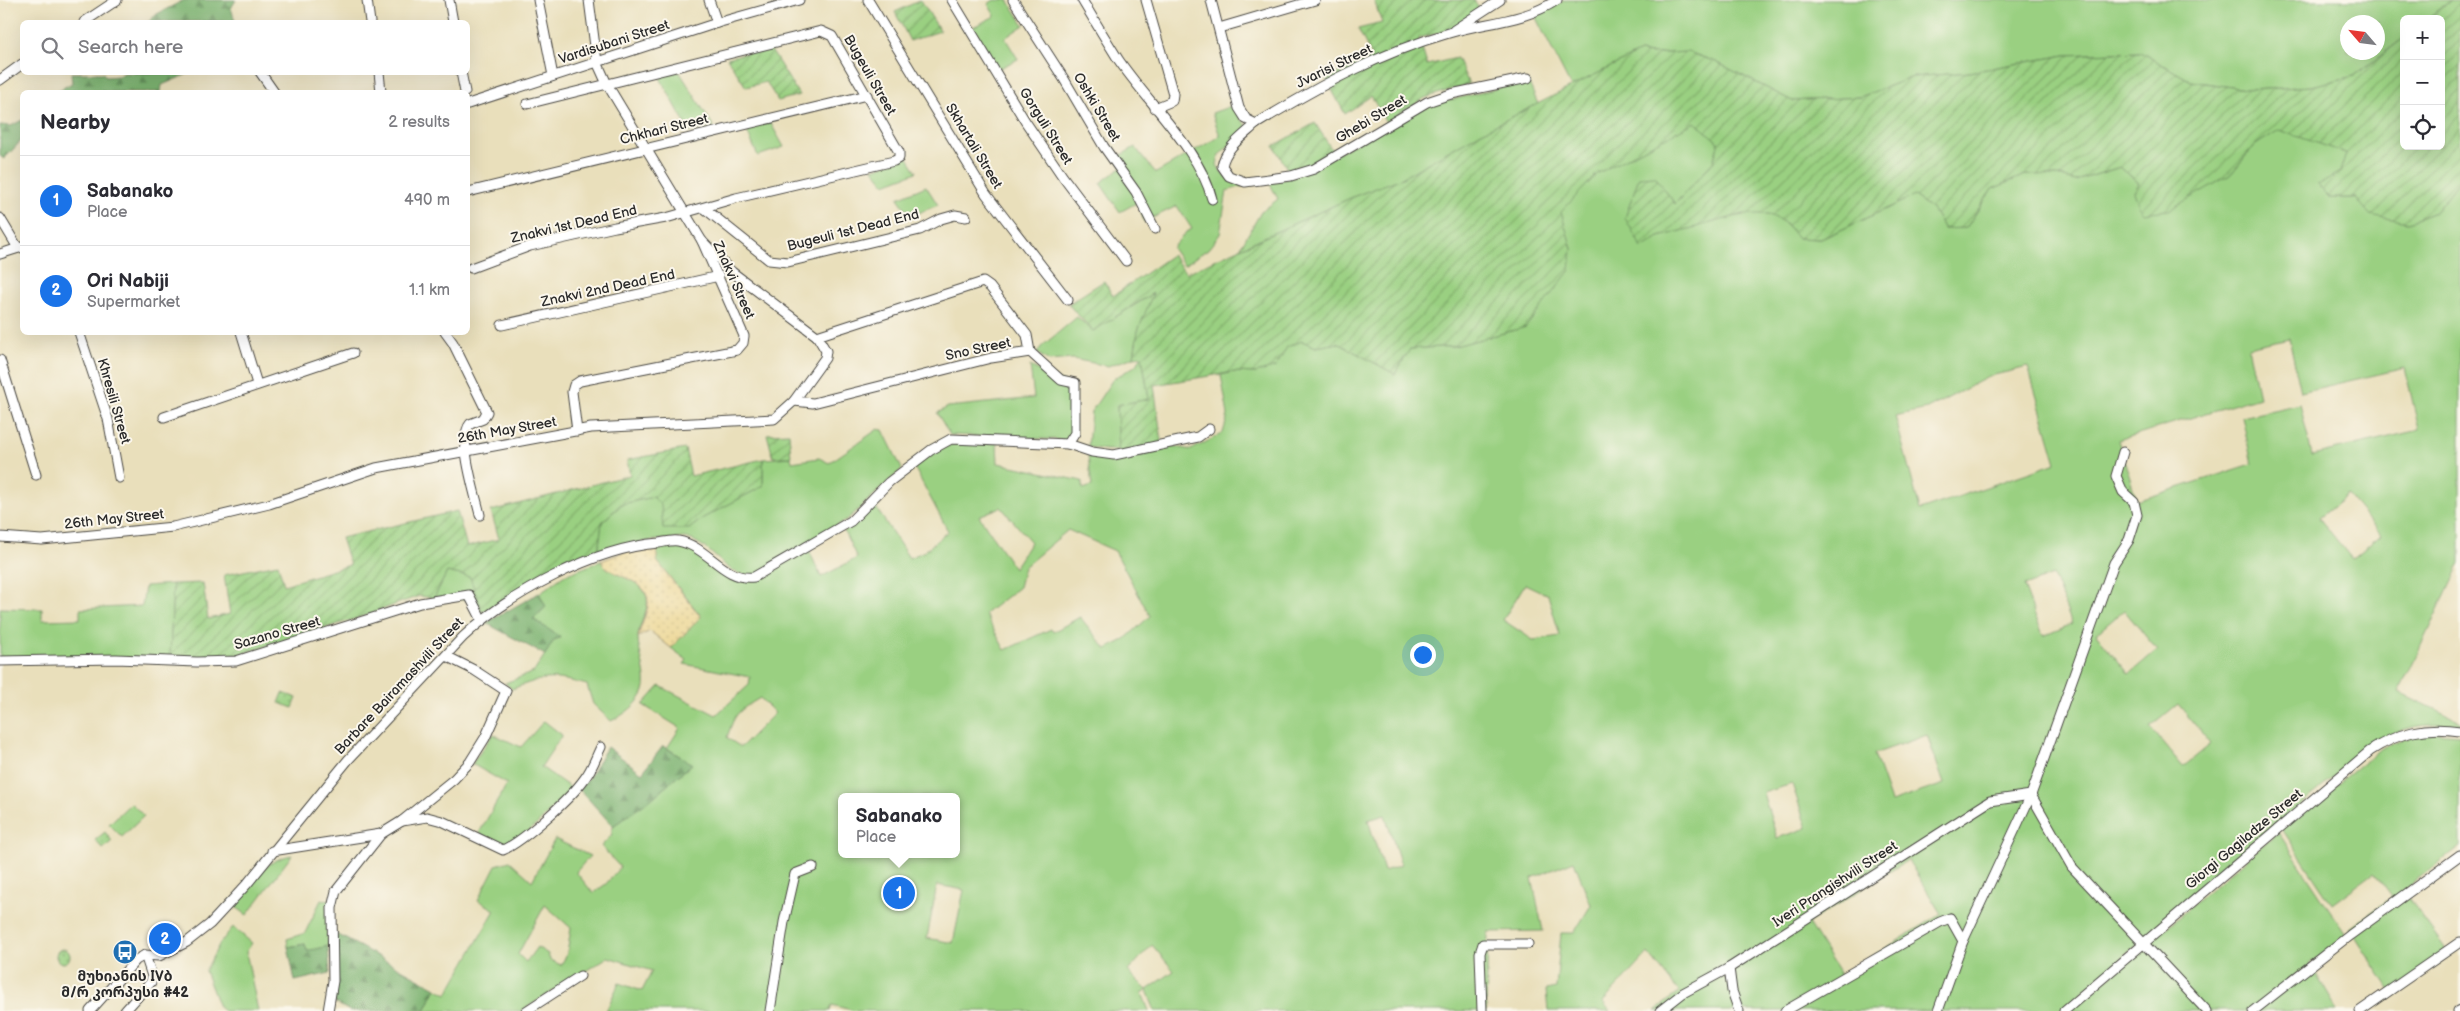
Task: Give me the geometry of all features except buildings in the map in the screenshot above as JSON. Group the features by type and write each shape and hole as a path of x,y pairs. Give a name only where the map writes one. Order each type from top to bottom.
{"street":[{"path":"87,20 117,0"},
{"path":"367,0 370,20"},
{"path":"449,0 453,20"},
{"path":"538,0 553,76"},
{"name":"Znakvi Street","path":"577,431 572,392 574,385 580,381 737,350 743,343 744,336 702,241 647,147 607,84 597,62 589,0"},
{"path":"709,0 717,23"},
{"name":"Skhartali Street","path":"868,0 986,194 1068,300"},
{"name":"Gorguli Street","path":"952,0 1047,153 1083,207 1126,261"},
{"name":"Oshki Street","path":"1013,0 1104,147 1136,192 1155,229"},
{"path":"1082,0 1118,59 1191,153 1209,186 1212,200"},
{"path":"1146,0 1173,94 1172,101 1155,108"},
{"path":"1211,0 1239,108 1246,119 1256,124"},
{"path":"1219,28 1316,0"},
{"path":"1449,33 1500,0"},
{"name":"Jvarisi Street","path":"1229,176 1222,166 1224,158 1256,124 1350,70 1449,33 1510,21 1548,6 1557,0"},
{"name":"Vardisubani Street","path":"470,103 717,23 795,1"},
{"name":"Bugeuli Street","path":"527,104 821,30 832,36 899,152 899,158 894,161 736,198 686,213"},
{"path":"0,80 20,65"},
{"path":"262,75 273,90"},
{"path":"379,75 381,90"},
{"path":"462,75 465,90"},
{"name":"Ghebi Street","path":"1229,176 1244,182 1291,176 1306,171 1426,102 1451,94 1528,78"},
{"name":"Chkhari Street","path":"470,191 867,95"},
{"name":"Bugeuli 1st Dead End","path":"704,208 769,260 777,263 920,230 941,219 955,215 966,217"},
{"name":"Znakvi 1st Dead End","path":"471,268 530,246 686,213"},
{"path":"0,218 20,247 0,254"},
{"path":"702,241 732,272 817,336"},
{"name":"Znakvi 2nd Dead End","path":"502,325 719,276"},
{"name":"Sno Street","path":"794,401 813,403 991,358 1030,352 1027,335 990,287 983,282 817,336"},
{"name":"Khresili Street","path":"80,335 108,419 119,478"},
{"path":"242,335 257,384"},
{"path":"447,335 487,412 483,419 467,428 466,452 480,515"},
{"name":"26th May Street","path":"0,537 42,540 174,527 269,504 376,468 591,428 774,419 794,401 825,358 826,351 817,336"},
{"path":"1030,352 1061,380 1075,384 1075,433 1068,444"},
{"path":"164,417 353,353"},
{"path":"0,360 3,383 36,475"},
{"name":"Barbare Bairamashvili Street","path":"144,955 159,956 187,942 210,924 348,760 482,620 562,572 645,543 677,540 694,546 736,576 744,578 754,577 851,521 889,482 950,439 1068,444 1092,452 1114,454 1198,437 1209,429"},
{"path":"1938,1011 1964,941 2030,795 2114,563 2129,540 2138,515 2134,502 2123,492 2116,476 2123,452"},
{"name":"Sazano Street","path":"0,661 116,659 197,662 236,661 420,603 460,595 469,595 482,620"},
{"path":"272,851 381,834 402,822 454,779 470,762 485,738 506,691 474,670 446,656"},
{"name":"Giorgi Gagiladze Street","path":"2064,1011 2370,751 2398,735 2417,730 2443,729 2460,732"},
{"path":"402,822 427,817 442,820 503,850 513,845 540,824 585,778 601,747"},
{"path":"2030,795 2072,868 2207,1011"},
{"name":"Iveri Prangishvili Street","path":"1660,1011 1683,993 1730,968 1990,801 2030,795"},
{"path":"328,1011 332,980 332,908 336,891 381,834"},
{"path":"2252,1011 2350,935 2460,855"},
{"path":"770,1011 784,922 795,874 813,867"},
{"path":"1785,1011 1950,918 1964,941"},
{"path":"2360,1011 2460,942"},
{"path":"1482,1011 1480,953 1483,944 1528,944"},
{"path":"90,1011 136,960 144,955 152,976 150,982 124,1011"},
{"path":"1730,968 1732,991 1738,1011"},
{"path":"526,1011 580,976"}],"green space":[{"path":"184,0 236,0 231,8 235,20 150,20 157,14"},
{"path":"921,0 940,31 910,41 895,12"},
{"path":"994,0 1008,0 1024,25 1005,38 1018,59 998,69 973,27 995,16 988,4"},
{"path":"1374,0 1474,0 1479,9 1451,30 1419,38 1427,65 1457,58 1469,84 1425,98 1386,122 1371,96 1345,114 1326,79 1372,56 1358,29 1382,23"},
{"path":"1565,0 2451,0 2433,15 2400,15 2400,41 2385,52 2385,15 2340,15 2340,60 2375,60 2354,76 2311,86 2252,90 2191,81 2140,52 2066,55 1970,72 1913,77 1860,97 1792,101 1716,62 1688,52 1650,54 1640,52 1571,87 1535,16"},
{"path":"2451,0 2460,0 2460,180 2435,212 2408,222 2370,215 2356,198 2330,198 2317,185 2340,172 2346,153 2279,130 2254,146 2230,175 2169,210 2142,213 2134,192 2139,183 2120,167 2076,181 2057,176 2025,175 1992,189 1966,228 1944,229 1932,209 1914,196 1821,239 1798,238 1785,223 1768,214 1744,214 1659,237 1642,248 1625,218 1639,177 1655,176 1675,204 1713,162 1719,143 1695,122 1598,173 1561,212 1572,249 1570,270 1526,327 1455,346 1410,349 1395,374 1338,343 1316,347 1302,341 1287,347 1276,367 1256,373 1234,372 1154,385 1163,451 1119,459 1117,405 1149,399 1142,356 1134,357 1138,331 1153,293 1093,331 1068,304 1104,281 1113,296 1172,255 1186,273 1355,196 1402,178 1480,133 1640,52 1650,54 1688,52 1716,62 1792,101 1860,97 1913,77 1970,72 2066,55 2140,52 2191,81 2252,90 2311,86 2354,76 2375,60 2385,60 2385,52 2400,41 2400,150 2445,150 2445,15 2433,15"},
{"path":"769,47 799,95 778,101 766,82 746,87 727,58"},
{"path":"679,71 714,127 690,132 659,76"},
{"path":"71,75 104,75 106,77 120,75 185,75 162,85 161,90 59,90 72,83"},
{"path":"1528,81 1538,104 1480,133 1402,178 1355,196 1240,248 1261,212 1278,199 1269,182 1290,178 1426,106"},
{"path":"1234,105 1241,119 1248,127 1219,155 1217,165 1224,176 1243,186 1227,191 1220,234 1208,249 1184,265 1172,248 1186,232 1192,229 1177,206 1144,222 1138,202 1120,212 1100,183 1122,167 1116,158 1135,147 1156,173 1220,136 1212,113"},
{"path":"20,121 20,142 4,159 0,156 0,125 11,126"},
{"path":"1695,121 1719,143 1713,162 1675,204 1655,177 1659,237 1731,217 1758,213 1768,214 1781,220 1798,238 1821,239 1914,196 1932,209 1944,229 1966,228 1992,189 2025,175 2057,176 2076,181 2120,167 2139,183 2199,191 2230,175 2254,146 2279,129 2347,153 2340,172 2318,185 2331,198 2356,198 2408,222 2435,212 2460,180 2460,563 2399,692 2460,721 2460,728 2435,725 2412,727 2380,740 2369,747 2060,1011 1655,1011 1679,992 1648,953 1603,1002 1610,1011 1548,1011 1546,990 1556,988 1561,933 1574,933 1591,905 1574,861 1532,878 1543,931 1488,932 1486,1011 1155,1011 1147,990 1142,993 1149,1011 855,1011 832,1005 830,1011 606,1011 619,983 642,991 652,971 608,957 521,1011 425,1011 436,988 447,994 495,910 478,900 496,865 510,861 532,881 555,839 590,856 576,872 593,893 606,884 620,867 601,846 611,836 613,826 650,800 692,764 667,748 680,728 643,705 660,686 716,715 749,685 750,677 684,664 687,660 671,648 701,616 657,561 658,546 679,544 690,548 726,574 742,581 808,548 821,577 857,558 844,531 873,503 909,558 925,551 948,531 914,467 935,451 952,444 997,443 998,463 1082,481 1083,489 1092,486 1088,456 1118,458 1141,456 1152,454 1168,445 1191,450 1223,433 1228,415 1221,375 1234,372 1256,373 1287,347 1302,341 1316,347 1338,343 1395,374 1410,349 1455,346 1525,327 1572,249 1560,212 1598,173","holes":["2289,338 2301,392 2405,368 2419,430 2312,455 2300,404 2242,417 2252,464 2137,501 2118,440 2259,397 2248,347","2028,367 2056,463 1920,510 1895,416 1927,409 1990,376","2348,495 2381,535 2352,559 2319,518","1001,507 1031,542 1014,568 979,516","1068,530 1115,551 1150,616 1124,640 1106,649 1080,617 1053,632 1051,629 1005,650 985,614 1019,587 1024,567","2053,575 2072,624 2043,636 2024,586","1525,584 1548,595 1560,636 1533,640 1503,620","2124,610 2157,650 2129,674 2096,634","760,698 775,713 741,747 727,738 732,723 738,713","2178,704 2211,744 2183,767 2150,727","1927,735 1944,784 1891,802 1874,754","1792,784 1807,828 1777,838 1763,793","1385,815 1401,865 1384,871 1368,820","1908,860 1941,914 1841,976 1808,923","937,885 964,890 953,943 927,938","545,905 571,928 567,954 561,965 550,960 548,954 537,947 526,962 518,954","1152,945 1174,971 1147,990 1128,971"]},
{"path":"770,122 784,147 758,156 745,127"},
{"path":"1315,123 1334,153 1311,167 1289,172 1274,146"},
{"path":"903,150 917,172 885,184 873,169 903,158"},
{"path":"926,186 938,205 911,216 898,198"},
{"path":"1154,293 1138,331 1134,357 1108,366 1073,359 1049,361 1037,353 1041,347 1077,317 1093,331"},
{"path":"1142,356 1149,399 1117,405 1119,450 1088,447 1091,412 1113,379 1135,366"},
{"path":"1030,366 1069,385 1072,389 1073,431 1067,440 950,435 937,413 948,407 1034,398"},
{"path":"878,429 883,430 902,469 848,519 754,575 744,575 735,572 706,548 686,538 644,542 598,553 602,522 622,504 653,497 689,529 703,518 763,486 763,459 791,457 792,462 819,458 829,463"},
{"path":"789,433 791,457 773,457 767,434"},
{"path":"685,449 691,476 763,459 763,486 703,518 689,529 663,529 661,505 653,497 622,504 602,522 598,553 561,567 482,612 470,577 447,572 434,598 419,596 358,618 235,656 191,660 170,658 173,584 203,583 208,619 230,614 224,575 278,564 284,585 350,565 341,538 457,511 467,547 499,539 491,511 630,475 627,460"},
{"path":"601,561 610,570 640,586 647,597 638,638 645,679 644,691 639,700 630,709 611,721 593,704 587,685 565,680 549,679 512,689 505,683 534,672 554,640 560,638 533,619 546,607 539,593 565,575"},
{"path":"447,572 471,577 482,612 468,600 434,598"},
{"path":"173,584 170,658 0,658 0,608 42,609 42,620 80,619 80,609 142,606 145,586"},
{"path":"539,593 546,607 533,619 560,637 554,640 545,655 486,623"},
{"path":"283,693 297,698 293,708 279,703"},
{"path":"544,721 562,735 541,767 571,788 531,830 512,842 501,846 479,833 507,784 472,764 493,734 521,747"},
{"path":"2437,733 2460,735 2460,847 2403,890 2450,955 2392,993 2350,928 2392,897 2374,873 2332,904 2282,829 2382,748 2413,736"},
{"path":"663,746 692,764 650,800 613,826 579,789 588,779 607,747 642,773"},
{"path":"131,803 144,816 122,837 109,824"},
{"path":"105,832 112,841 103,849 95,840"},
{"path":"2278,832 2347,936 2310,964 2338,1011 2257,1011 2254,1007 2248,1011 2069,1011"},
{"path":"292,855 247,915 233,905 266,867 273,862"},
{"path":"321,900 330,901 328,946 307,951 305,944 288,947 287,939 305,933"},
{"path":"233,927 252,943 246,952 258,1011 224,1011 219,1007 205,971 220,943"},
{"path":"335,933 436,988 425,1011 350,1011 334,1002"},
{"path":"305,944 307,951 328,946 330,973 295,981 288,947"},
{"path":"63,949 68,951 70,956 68,961 63,963 58,961 56,956 58,951"}],"sand":[{"path":"658,546 657,561 701,617 671,648 650,631 638,637 648,606 646,594 636,583 613,572 601,561 634,548"}],"place":[{"name":"Sabanako","path":"899,893"},
{"name":"Ori Nabiji","path":"165,939"},
{"name":"მუხიანის IVბ მ/რ კორპუსი #42","path":"125,952"}]}
